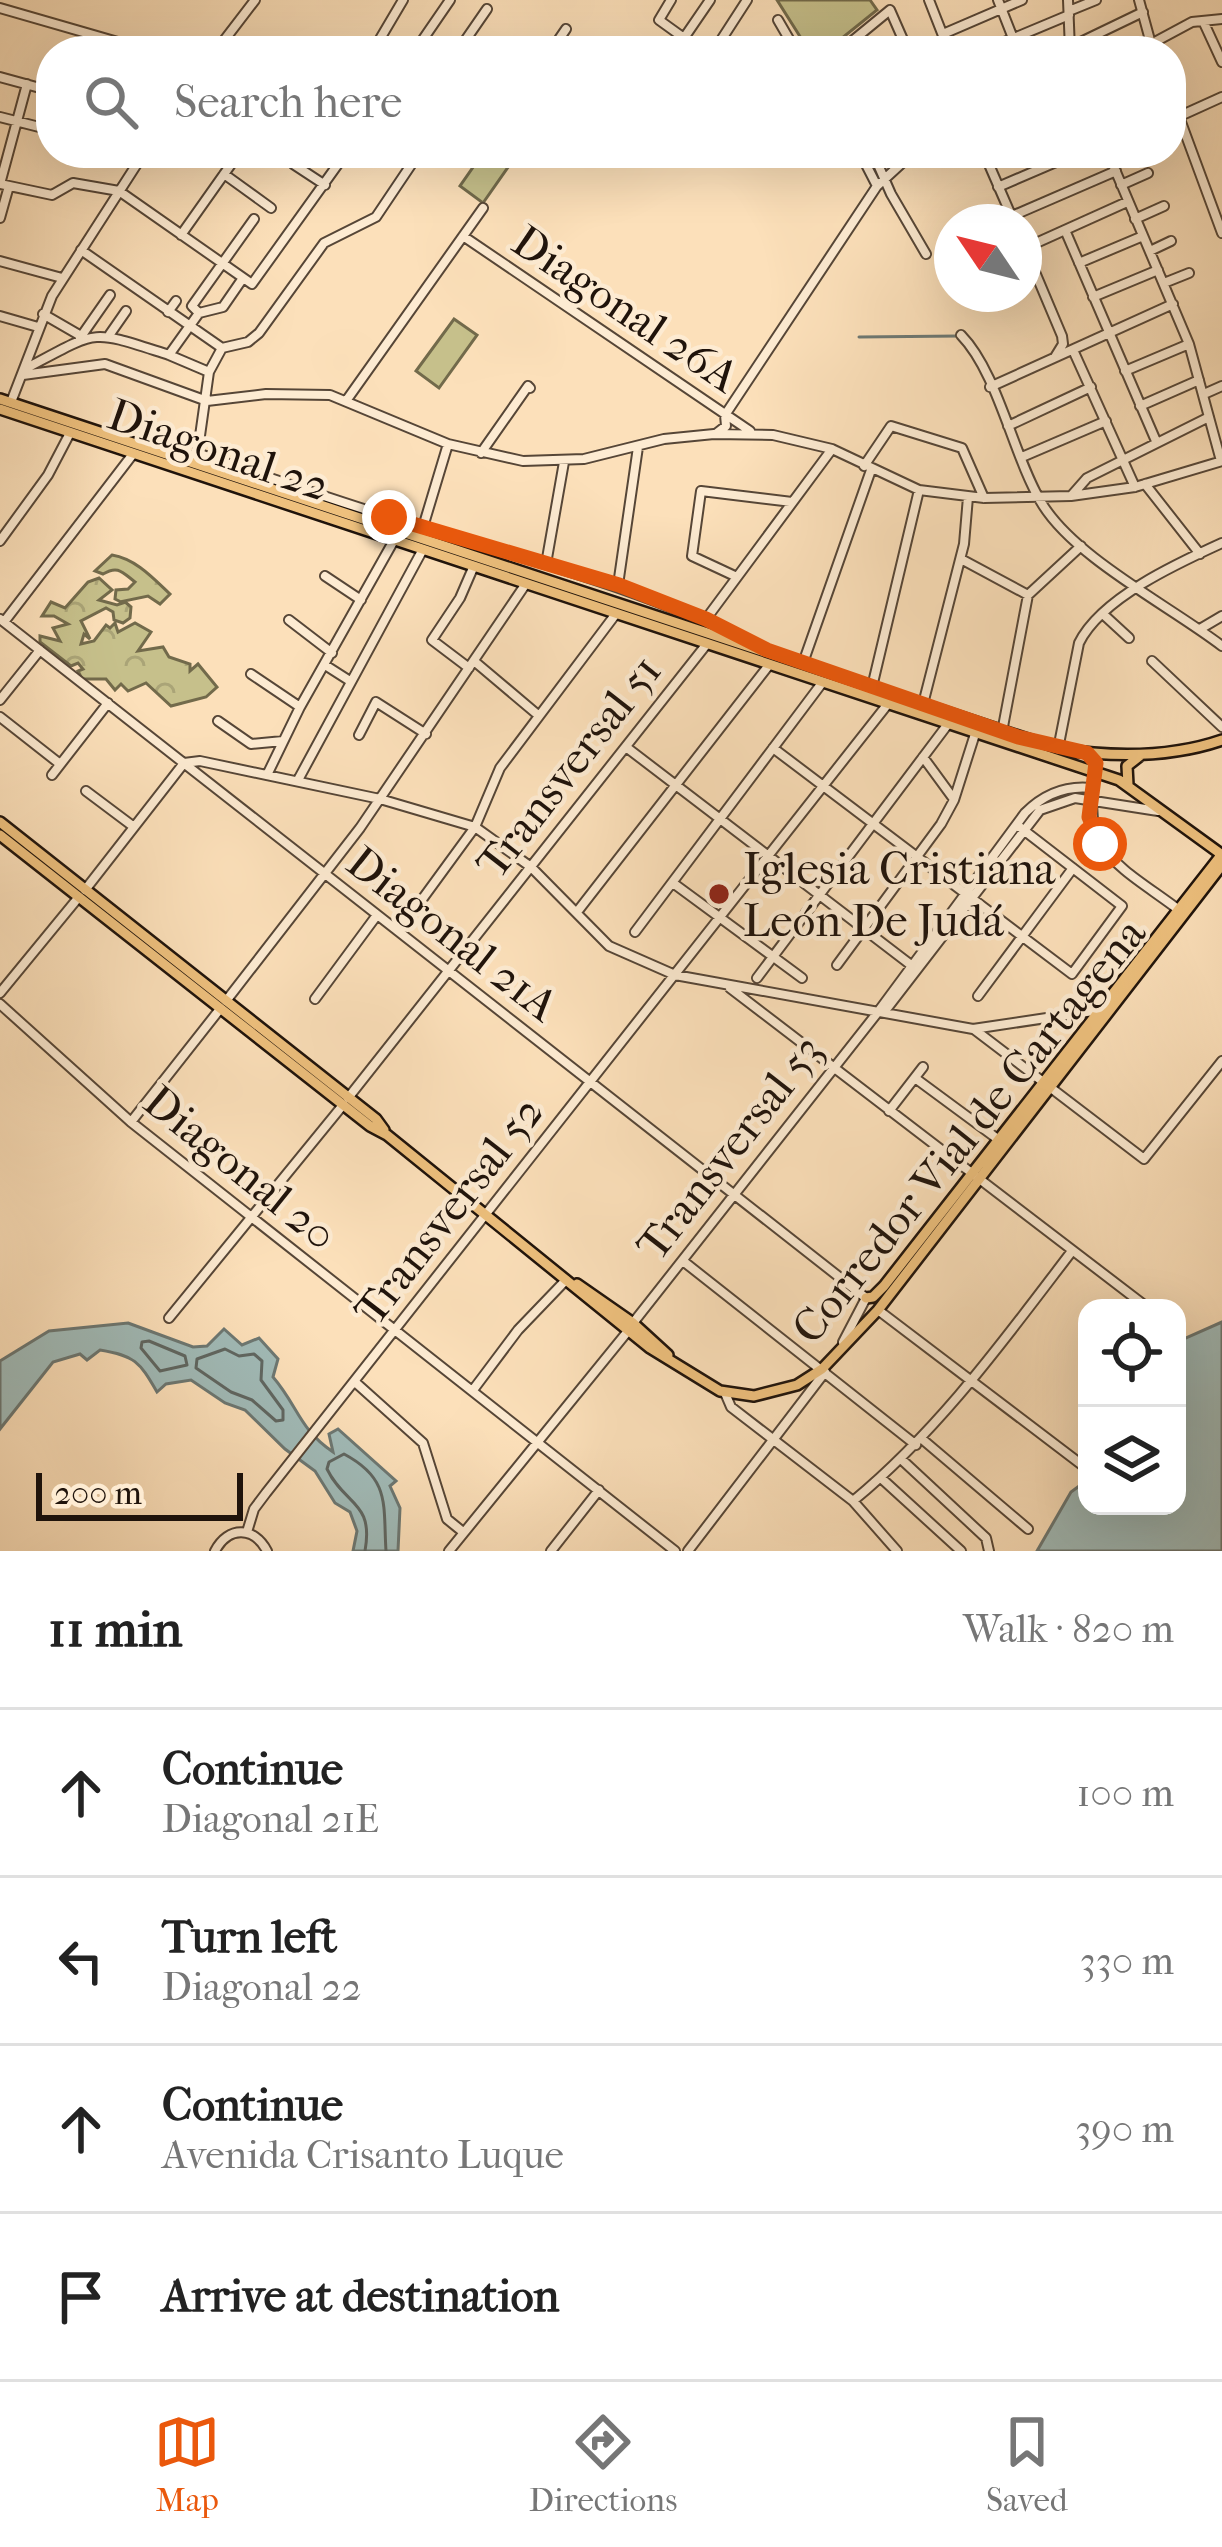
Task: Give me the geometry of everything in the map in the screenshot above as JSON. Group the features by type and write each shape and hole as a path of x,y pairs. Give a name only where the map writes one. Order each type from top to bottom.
{"main road":[{"name":"Diagonal 22","path":"5,405 70,433 393,542 1119,780 1222,854"},
{"name":"Diagonal 22","path":"5,405 196,459 1058,749 1143,754 1222,740"},
{"path":"1087,753 1096,763 1096,773"},
{"path":"1131,789 1125,772 1143,754"},
{"path":"0,822 81,894"},
{"path":"0,835 346,1102 376,1119 387,1135 567,1279 594,1293 676,1364 725,1393"},
{"name":"Corredor Vial de Cartagena","path":"725,1393 769,1395 824,1371 878,1310 998,1139 1046,1085 1222,854"},
{"name":"Corredor Vial de Cartagena","path":"866,1298 879,1292 974,1177 1222,865"}],"street":[{"path":"228,36 256,0"},
{"path":"381,36 403,0"},
{"path":"425,36 449,0"},
{"path":"671,0 659,20 681,36"},
{"path":"685,36 710,0"},
{"path":"724,36 747,0"},
{"path":"933,1 943,34 1000,4 1022,0"},
{"path":"1017,36 1096,0"},
{"path":"1139,0 1149,36"},
{"path":"1000,4 1012,36"},
{"path":"0,8 97,36"},
{"path":"468,36 487,9"},
{"path":"858,36 890,10 901,36"},
{"path":"1095,36 1143,12"},
{"path":"1170,36 1192,22 1222,19"},
{"path":"778,20 787,36"},
{"path":"1204,22 1222,60"},
{"path":"561,36 566,29"},
{"path":"0,76 36,87"},
{"path":"0,218 5,151 27,84"},
{"path":"1186,113 1222,97"},
{"path":"0,117 36,126"},
{"path":"1186,132 1222,233"},
{"path":"0,422 24,372 43,314 133,168"},
{"path":"181,235 229,168"},
{"path":"299,168 325,185"},
{"path":"170,355 199,314 223,307 248,281 336,168"},
{"path":"81,250 222,348 248,343 270,321 324,244 376,217 409,168"},
{"path":"870,168 926,254"},
{"path":"876,168 880,182"},
{"path":"714,434 726,426 724,415 880,182 896,168"},
{"path":"990,168 1006,204"},
{"path":"998,187 1042,168"},
{"path":"24,372 114,364 207,401 310,393 346,401 448,444 523,461 564,462 714,434 752,433 796,438 832,449 919,490 1039,499 1140,485 1222,461 1189,344 1115,168"},
{"path":"1042,205 1116,171"},
{"path":"1121,185 1148,173"},
{"path":"224,175 272,208"},
{"path":"3,184 52,195 73,183 119,190 248,281"},
{"path":"1211,200 1222,205"},
{"path":"1042,240 1127,202"},
{"path":"1135,219 1164,206"},
{"path":"346,401 483,208"},
{"path":"199,314 191,308 254,219"},
{"path":"1065,230 1156,442"},
{"name":"Diagonal 26A","path":"463,236 752,433"},
{"path":"1079,263 1143,236"},
{"path":"1150,251 1171,242"},
{"path":"0,261 62,278"},
{"path":"1093,297 1158,270"},
{"path":"1164,284 1189,273"},
{"path":"1042,289 1062,336 1061,350 1054,358"},
{"path":"24,372 80,337 110,295"},
{"path":"168,313 176,302"},
{"path":"990,387 1173,304"},
{"path":"109,334 127,310"},
{"path":"43,314 80,337 109,334 209,372"},
{"path":"0,316 38,327"},
{"path":"961,335 1053,521 1222,646"},
{"path":"1125,371 1189,344"},
{"path":"222,348 209,372 196,459 619,585 706,619 767,650"},
{"path":"1073,350 1140,485 1200,554"},
{"path":"1140,406 1199,380"},
{"path":"1204,394 1222,386"},
{"path":"1008,426 1091,387"},
{"path":"482,453 530,388"},
{"path":"1072,496 1087,478 1209,417"},
{"path":"1022,457 1106,421"},
{"path":"803,663 867,468 891,426 962,448 983,498"},
{"path":"0,542 48,475 70,433"},
{"path":"423,527 448,444"},
{"path":"619,585 638,447"},
{"name":"Transversal 51","path":"706,619 832,449"},
{"path":"2,621 133,454"},
{"path":"546,563 564,462"},
{"path":"872,687 919,490"},
{"path":"737,577 692,556 701,491 794,502"},
{"path":"923,704 961,559 968,496"},
{"path":"267,775 393,542"},
{"path":"1058,749 1079,643 1086,631 1136,586 1222,543"},
{"path":"1002,732 1028,595 1082,546"},
{"path":"298,780 422,551"},
{"path":"961,559 1028,595"},
{"path":"473,568 432,640 538,715"},
{"path":"325,576 361,600"},
{"path":"130,1122 325,874 525,585"},
{"path":"399,931 475,827 500,768 615,615"},
{"path":"1104,616 1129,638"},
{"path":"1200,629 1222,616"},
{"path":"289,620 332,653"},
{"name":"Diagonal 21A","path":"2,621 866,1298"},
{"name":"Transversal 51","path":"170,1318 706,645"},
{"path":"0,700 40,650"},
{"path":"1152,661 1222,727"},
{"path":"325,665 350,681"},
{"path":"577,911 769,665"},
{"path":"251,674 300,707"},
{"path":"635,932 822,683"},
{"path":"358,735 376,702 426,734"},
{"path":"52,775 108,703"},
{"name":"Transversal 52","path":"247,1532 254,1509 266,1493 887,705"},
{"path":"0,717 60,764"},
{"path":"218,721 251,744 285,741"},
{"path":"757,978 948,724"},
{"path":"837,965 918,857 954,800 976,734"},
{"path":"626,747 914,967"},
{"path":"773,748 1072,974 1122,906 1020,828"},
{"path":"923,757 954,800"},
{"path":"0,993 184,763 200,761 380,799 475,827 531,867 620,954 675,975 973,1029 1100,1010"},
{"path":"1096,773 1091,827 1100,844 1179,910"},
{"path":"86,791 134,827"},
{"path":"1091,794 1162,811"},
{"name":"Transversal 53","path":"449,1551 631,1327 1020,828 1048,805 1091,794"},
{"path":"977,996 1073,868"},
{"path":"673,883 802,978"},
{"path":"315,998 377,915"},
{"path":"729,987 1136,1299"},
{"name":"Diagonal 20","path":"0,1004 130,1122 675,1551"},
{"path":"973,1029 1144,1159 1222,1061"},
{"path":"889,1111 923,1067"},
{"path":"915,1078 998,1139"},
{"path":"853,1501 901,1460 973,1382 1072,1251"},
{"path":"682,1261 1028,1529"},
{"path":"472,1390 518,1330 567,1279"},
{"path":"832,1358 866,1298"},
{"path":"878,1310 1078,1462"},
{"path":"688,1551 824,1371"},
{"path":"355,1382 422,1443 447,1519 463,1532"},
{"path":"725,1393 731,1407 853,1501 896,1551"},
{"path":"901,1460 986,1538 990,1549"},
{"path":"881,1478 961,1551"},
{"path":"551,1551 599,1490"},
{"path":"215,1551 225,1536 247,1532 261,1540 267,1551"}],"green space":[{"path":"777,0 870,0 877,10 845,36 800,36"},
{"path":"473,168 508,168 483,203 460,186"},
{"path":"454,319 477,335 439,388 416,371"},
{"path":"112,555 136,565 170,594 160,604 148,596 124,601 131,607 130,618 123,623 114,620 113,612 106,608 81,621 90,639 84,634 81,644 94,641 106,625 110,628 115,623 118,632 135,623 151,632 138,651 163,647 169,657 190,664 190,671 198,664 217,687 206,697 171,706 146,683 128,691 121,684 115,690 106,679 82,679 78,663 71,666 40,642 40,636 60,641 53,628 68,624 42,616 51,602 65,608 88,582 99,578 112,590 99,600 123,603 115,599 116,590 128,589 135,582 120,571 95,571"}],"water":[{"path":"1222,1322 1222,1551 1037,1551 1078,1487 1078,1515 1186,1515 1186,1338"},
{"path":"128,1323 193,1347 207,1346 224,1329 242,1345 259,1338 278,1359 273,1377 313,1435 333,1452 329,1434 338,1429 396,1481 390,1486 400,1508 398,1551 353,1551 357,1531 350,1512 335,1503 315,1471 245,1410 191,1380 166,1384 157,1392 140,1367 121,1355 100,1350 87,1360 80,1354 53,1362 0,1429 0,1361 49,1331"}],"waterway":[{"path":"859,337 959,336"}],"place":[{"name":"Iglesia Cristiana León De Judá","path":"719,894"}],"route":[{"path":"389,517 619,585 706,619 767,650 1018,737 1087,753 1096,763 1089,817 1100,844"}]}
